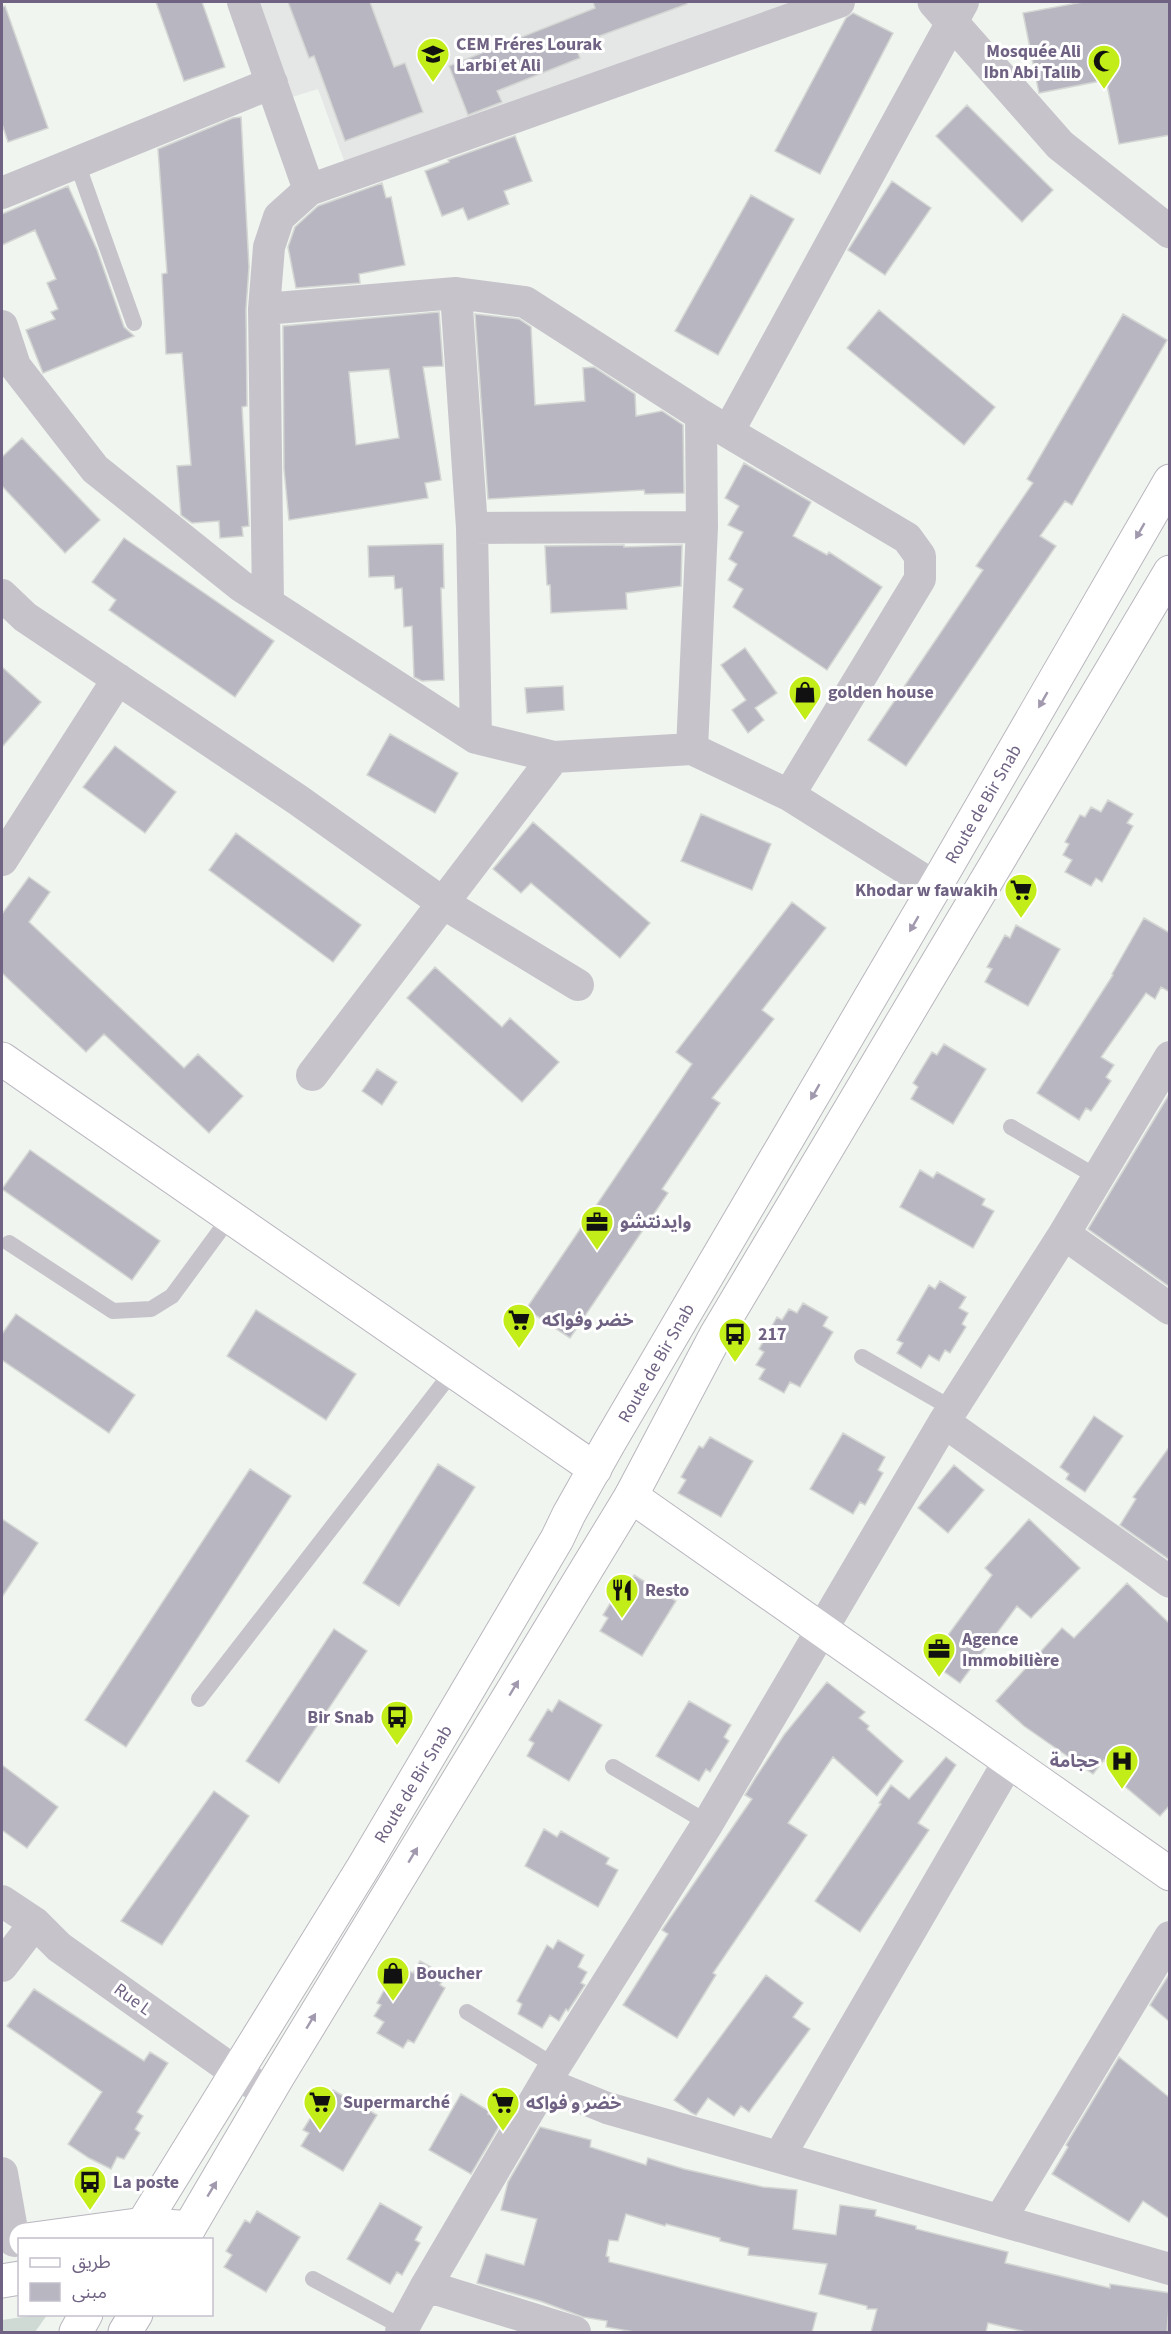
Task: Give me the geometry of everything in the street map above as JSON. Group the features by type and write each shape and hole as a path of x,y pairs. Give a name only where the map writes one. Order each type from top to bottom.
{"main road":[{"name":"Route de Bir Snab","path":"138,2232 238,2074 370,1856 557,1539 596,1467 1170,481"},
{"name":"Route de Bir Snab","path":"185,2234 633,1491 716,1335 1170,572"},
{"path":"2,1059 453,1371 596,1467"},
{"path":"619,1443 637,1451 642,1459 633,1491 600,1504 591,1498 596,1467 619,1443"},
{"path":"633,1491 823,1631 1170,1874"},
{"path":"56,2238 138,2232 185,2234"},
{"path":"2,2281 18,2278"},
{"path":"75,2332 85,2316"},
{"path":"124,2332 135,2316"}],"street":[{"path":"243,2 309,190"},
{"path":"268,603 264,309 269,247 279,217 309,190 839,2"},
{"path":"728,432 949,8 1060,145 1170,232"},
{"path":"2,193 272,83"},
{"path":"264,309 456,293 525,302 728,432 907,538 920,556 920,579 789,795"},
{"path":"456,293 472,528 476,738"},
{"path":"2,326 15,366 95,469 242,586 476,738 554,757 692,749 789,795 935,887"},
{"path":"692,749 702,527 701,415"},
{"path":"472,528 702,527"},
{"path":"2,595 25,617 298,800 443,903 578,985"},
{"path":"2,860 118,679"},
{"path":"312,1075 554,757"},
{"path":"403,2330 426,2286 550,2074 708,1823 949,1416 1064,1234 1170,1057"},
{"path":"1064,1234 1170,1309"},
{"path":"949,1416 1170,1582"},
{"path":"779,2157 1009,1761"},
{"name":"Rue L","path":"2,1901 35,1923 59,1947 238,2074 269,2093"},
{"path":"2,1966 35,1923"},
{"path":"1000,2220 1170,1937"},
{"path":"550,2074 607,2108 1170,2269"},
{"path":"2,2173 15,2241"},
{"path":"426,2286 575,2332"}],"lane":[{"path":"77,163 134,323"},
{"path":"1011,1127 1097,1177"},
{"path":"9,1244 113,1311 151,1309 172,1296 230,1217"},
{"path":"862,1358 949,1416"},
{"path":"199,1699 453,1371"},
{"path":"613,1767 708,1823"},
{"path":"467,2012 550,2074"},
{"path":"313,2279 403,2330"}],"shaded area":[{"name":"CEM Fréres Lourak Larbi et Ali","path":"252,2 810,2 346,166 318,89 289,98"},
{"path":"46,2316 35,2332 2,2332 2,2320"}],"building":[{"path":"156,2 202,2 225,67 184,81"},
{"path":"288,2 370,2 394,67 405,63 423,112 345,141 314,56 309,58"},
{"path":"593,2 687,2 687,4 575,45 580,58 497,91 502,102 468,115 449,66 595,8"},
{"name":"Mosquée Ali Ibn Abi Talib","path":"1083,2 1170,2 1170,135 1119,144 1106,80 1039,93 1023,13"},
{"path":"5,6 48,128 8,142 2,124 2,7"},
{"path":"853,13 893,33 820,174 775,151 846,18"},
{"path":"967,105 1053,190 1022,222 936,136"},
{"path":"241,117 249,267 246,309 247,406 242,407 249,526 242,527 243,536 220,538 219,521 192,523 181,515 177,466 191,465 182,353 166,354 162,274 167,273 158,149 233,118"},
{"path":"515,136 532,181 504,191 509,204 468,220 463,208 442,216 425,171 449,162 448,160"},
{"path":"892,181 931,208 885,275 848,250"},
{"path":"382,183 386,198 391,197 405,265 359,274 360,283 296,288 288,247 295,227 318,206"},
{"path":"68,186 97,250 124,327 134,336 43,373 26,330 55,319 51,312 58,309 47,283 56,279 35,230 2,245 2,214"},
{"path":"751,195 794,219 718,355 675,331"},
{"path":"879,310 995,407 964,445 847,348"},
{"path":"439,312 443,366 423,367 441,480 425,483 428,498 289,520 284,469 283,326","holes":["389,369 399,438 356,445 349,372"]},
{"path":"475,314 519,319 531,327 535,405 585,401 583,368 594,367 635,394 636,416 662,411 683,425 684,493 645,494 644,490 488,499"},
{"path":"1123,314 1167,340 1072,505 1065,501 1040,536 1056,546 906,766 868,740 983,570 976,566 1033,483 1027,479"},
{"path":"22,438 100,520 65,553 2,486 2,457"},
{"path":"744,463 811,502 793,536 827,555 829,552 882,587 827,670 733,607 743,589 728,580 737,564 729,559 743,532 728,525 739,506 725,498"},
{"path":"124,538 274,641 235,697 109,610 116,600 92,582"},
{"path":"443,544 444,588 441,588 444,680 422,681 414,677 412,626 404,627 402,588 395,589 394,576 369,577 368,546"},
{"path":"624,545 624,547 682,545 681,586 626,593 627,609 551,613 545,546"},
{"path":"745,648 777,693 755,708 764,720 748,733 732,710 746,700 721,665"},
{"path":"2,667 41,702 2,747"},
{"path":"563,686 564,710 527,713 525,688"},
{"path":"390,734 458,773 435,813 367,775"},
{"path":"115,746 176,792 145,833 83,787"},
{"path":"1108,800 1133,814 1127,823 1133,826 1102,882 1096,878 1091,886 1065,872 1072,860 1063,855 1069,844 1065,842 1080,815 1085,817 1091,807 1101,812"},
{"path":"701,814 771,844 752,890 681,861"},
{"path":"533,822 650,923 620,958 531,883 521,893 493,869"},
{"path":"236,833 361,925 333,962 209,870"},
{"path":"29,877 50,892 29,922 184,1068 198,1054 243,1096 209,1133 104,1034 86,1052 2,973 2,914"},
{"path":"792,902 826,928 762,1010 774,1019 712,1098 720,1103 662,1189 668,1193 570,1338 526,1309 692,1064 676,1052"},
{"path":"1144,918 1170,933 1170,992 1161,987 1155,999 1146,993 1101,1057 1114,1065 1106,1077 1111,1081 1091,1111 1086,1108 1079,1120 1037,1093 1113,975"},
{"path":"1016,925 1060,949 1028,1006 985,982 992,969 987,967 1005,935 1010,938"},
{"path":"435,967 502,1027 510,1018 559,1062 522,1102 407,998"},
{"path":"944,1044 986,1069 953,1124 911,1099 918,1087 913,1083 932,1052 937,1055"},
{"path":"377,1069 397,1082 382,1105 362,1091"},
{"path":"1170,1093 1170,1287 1088,1229"},
{"path":"30,1150 160,1241 132,1280 2,1189"},
{"path":"920,1170 933,1178 937,1172 985,1199 982,1205 994,1211 973,1248 900,1207"},
{"path":"940,1281 966,1297 959,1308 968,1313 962,1324 966,1327 950,1353 945,1350 939,1361 929,1355 921,1368 897,1353 903,1343 897,1340 929,1285 935,1289"},
{"path":"803,1303 828,1317 823,1326 833,1332 800,1387 790,1382 784,1393 759,1379 765,1369 756,1365 764,1352 759,1349 777,1317 782,1320 789,1309 797,1313"},
{"path":"256,1310 356,1374 326,1420 227,1356"},
{"path":"16,1314 135,1395 109,1433 2,1360 2,1334"},
{"path":"1094,1416 1123,1436 1085,1492 1066,1479 1069,1474 1060,1467"},
{"path":"843,1433 885,1457 878,1470 883,1473 865,1505 860,1502 853,1514 810,1489"},
{"path":"710,1437 753,1461 721,1517 678,1493 686,1480 681,1477 699,1446 703,1448"},
{"path":"1170,1446 1170,1560 1120,1525 1136,1499 1133,1497"},
{"path":"438,1464 475,1487 399,1606 363,1583"},
{"path":"954,1465 984,1490 948,1533 918,1508"},
{"path":"250,1469 291,1496 126,1747 85,1720"},
{"path":"2,1519 38,1543 2,1597"},
{"path":"1029,1519 1080,1568 1031,1618 1017,1606 960,1683 929,1661 992,1575 985,1568"},
{"path":"634,1575 676,1601 642,1656 600,1631 608,1618 603,1615 622,1584 627,1587"},
{"path":"1127,1583 1170,1624 1170,1805 1160,1816 1122,1784 1104,1760 1093,1774 1024,1726 996,1701 1062,1628 1074,1638"},
{"path":"334,1629 367,1651 279,1783 246,1761"},
{"path":"827,1682 865,1712 859,1718 869,1726 867,1729 903,1761 877,1796 833,1757 788,1823 807,1835 713,1973 716,1975 677,2038 623,2005 668,1934 662,1930 752,1799 745,1795 756,1777 784,1735"},
{"path":"559,1700 602,1725 569,1781 527,1756 534,1743 529,1740 548,1709 552,1712"},
{"path":"689,1701 731,1725 724,1737 729,1741 710,1772 706,1769 699,1781 656,1756"},
{"path":"946,1757 956,1765 918,1823 929,1830 860,1932 815,1901 881,1804 879,1803 891,1785 909,1799"},
{"path":"2,1765 58,1807 27,1848 2,1830"},
{"path":"214,1791 249,1816 162,1945 121,1921"},
{"path":"544,1829 557,1837 561,1831 609,1858 606,1864 618,1870 598,1907 525,1866"},
{"path":"558,1940 584,1955 578,1967 587,1972 581,1983 585,1985 559,2021 550,2015 542,2028 518,2014 522,2004 517,2001 547,1945 553,1949"},
{"path":"420,1961 445,1975 440,1985 445,1988 414,2043 408,2040 403,2048 377,2033 384,2022 374,2016 381,2005 377,2003 392,1976 397,1979 403,1968 413,1973"},
{"path":"1170,1973 1170,2022 1150,2005"},
{"path":"766,1975 803,2003 793,2017 810,2029 749,2112 741,2106 734,2116 708,2098 696,2115 692,2113 674,2100"},
{"path":"34,1989 144,2061 150,2052 168,2063 137,2112 143,2116 135,2129 140,2133 124,2159 117,2157 111,2169 68,2144 102,2092 7,2026"},
{"path":"1119,2057 1170,2098 1170,2219 1143,2201 1129,2222 1052,2174 1068,2147 1066,2145"},
{"path":"333,2090 377,2115 343,2171 301,2146 309,2133 303,2130 322,2099 327,2102"},
{"path":"461,2094 489,2111 488,2114 504,2118 471,2174 429,2150"},
{"path":"540,2127 591,2140 590,2147 646,2165 648,2158 684,2169 763,2187 797,2190 793,2229 836,2235 840,2205 876,2210 875,2216 916,2226 916,2229 1008,2252 1005,2263 1110,2288 1110,2284 1170,2293 1167,2332 1026,2332 988,2323 986,2332 871,2332 877,2309 867,2309 867,2306 819,2294 827,2264 748,2255 749,2248 720,2241 720,2238 666,2224 665,2226 626,2214 618,2241 609,2240 606,2256 609,2257 609,2262 817,2313 812,2332 634,2332 606,2327 607,2321 583,2317 540,2301 477,2283 486,2254 524,2265 537,2219 501,2210 508,2182"},
{"path":"380,2203 422,2227 415,2240 420,2243 402,2275 397,2272 390,2284 347,2259"},
{"path":"257,2211 300,2237 266,2292 224,2267 232,2255 226,2251 245,2220 250,2223"}],"place":[{"name":"CEM Fréres Lourak Larbi et Ali","path":"433,83"},
{"name":"Mosquée Ali Ibn Abi Talib","path":"1104,90"},
{"name":"golden house","path":"805,721"},
{"name":"Khodar w fawakih","path":"1021,919"},
{"name":"وايدنتشو","path":"597,1251"},
{"name":"خضر وفواكه","path":"519,1349"},
{"name":"217","path":"735,1363"},
{"name":"Resto","path":"622,1619"},
{"name":"Agence Immobilière","path":"939,1678"},
{"name":"Bir Snab","path":"397,1746"},
{"name":"حجامة","path":"1122,1790"},
{"name":"Boucher","path":"393,2002"},
{"name":"Supermarché","path":"320,2131"},
{"name":"خضر و فواكه","path":"503,2132"},
{"name":"La poste","path":"90,2211"}]}
